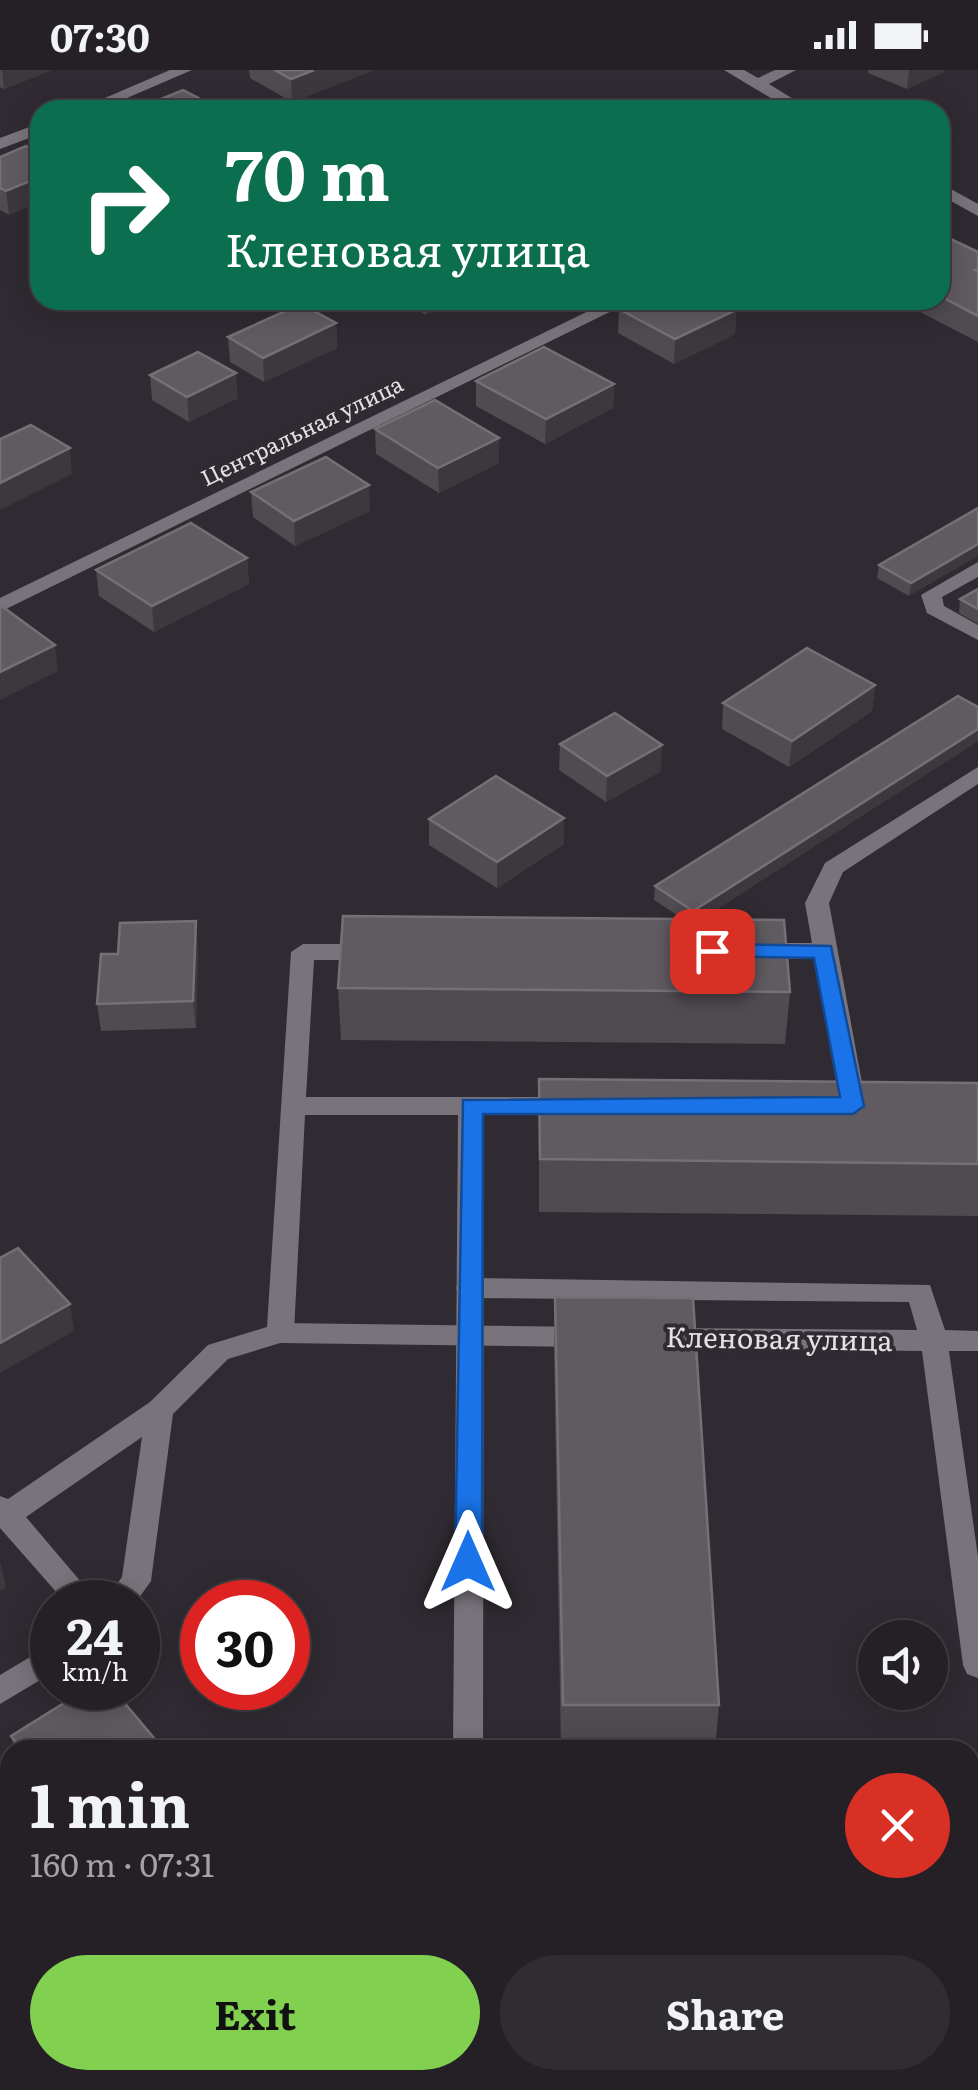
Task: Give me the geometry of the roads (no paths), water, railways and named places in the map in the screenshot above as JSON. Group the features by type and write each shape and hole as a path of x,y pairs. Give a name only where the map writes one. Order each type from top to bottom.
{"street":[{"path":"110,100 184,70"},
{"path":"732,70 785,100"},
{"path":"757,84 788,70"},
{"path":"0,144 30,132"},
{"path":"950,194 978,210"},
{"name":"Центральная улица","path":"0,606 606,310"},
{"path":"978,568 931,594 934,609 978,634"},
{"path":"814,1106 862,1106 824,951 817,903 833,868 978,774"},
{"path":"728,951 824,951"},
{"path":"280,1334 303,952 400,952"},
{"path":"294,1106 605,1106"},
{"path":"468,1740 472,1106"},
{"path":"469,1288 920,1292 934,1341 978,1665"},
{"name":"Кленовая улица","path":"3,1512 160,1410 218,1352 280,1334 978,1341"},
{"path":"136,1580 160,1410"},
{"path":"3,1512 63,1580"},
{"path":"0,1691 30,1671"}]}
